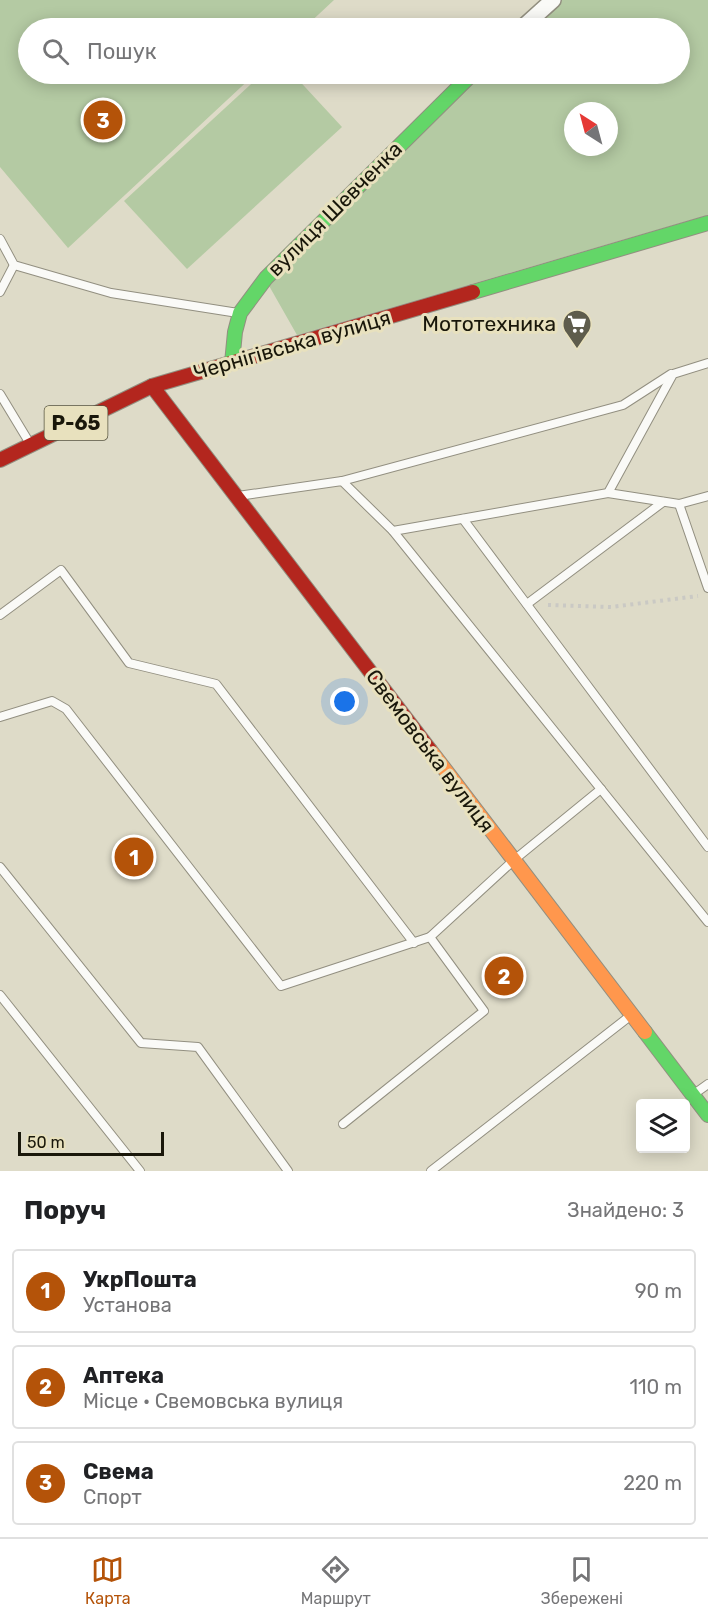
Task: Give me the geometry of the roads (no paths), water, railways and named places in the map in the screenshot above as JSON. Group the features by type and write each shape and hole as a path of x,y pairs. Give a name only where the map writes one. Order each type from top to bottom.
{"street":[{"path":"533,18 553,0"},
{"name":"вулиця Шевченка","path":"232,363 235,332 240,313 266,278 462,84"},
{"name":"Чернігівська вулиця","path":"152,386 708,223"},
{"name":"Р-65","path":"0,460 152,386"},
{"name":"Свемовська вулиця","path":"152,386 708,1115"}],"lane":[{"path":"0,239 14,265 111,293 240,313"},
{"path":"0,292 14,265"},
{"path":"236,496 342,481 623,405 673,374 708,363"},
{"path":"608,493 673,374"},
{"path":"0,394 31,445"},
{"path":"342,481 393,531 708,922"},
{"path":"393,531 608,493 679,504 708,496"},
{"path":"526,604 663,502"},
{"path":"679,504 708,588"},
{"path":"463,519 708,846"},
{"path":"0,615 61,570 129,663 216,684 414,943"},
{"path":"0,717 52,700 66,709 281,986 430,937 514,860 601,789"},
{"path":"0,867 141,1042 198,1047 288,1171"},
{"path":"343,1124 484,1011 430,937"},
{"path":"0,995 140,1171"},
{"path":"431,1171 632,1015"},
{"path":"693,1095 708,1084"}],"place":[{"name":"Свема","path":"103,120"},
{"name":"Мототехника","path":"577,350"},
{"name":"УкрПошта","path":"134,857"},
{"name":"Аптека","path":"504,976"}]}
